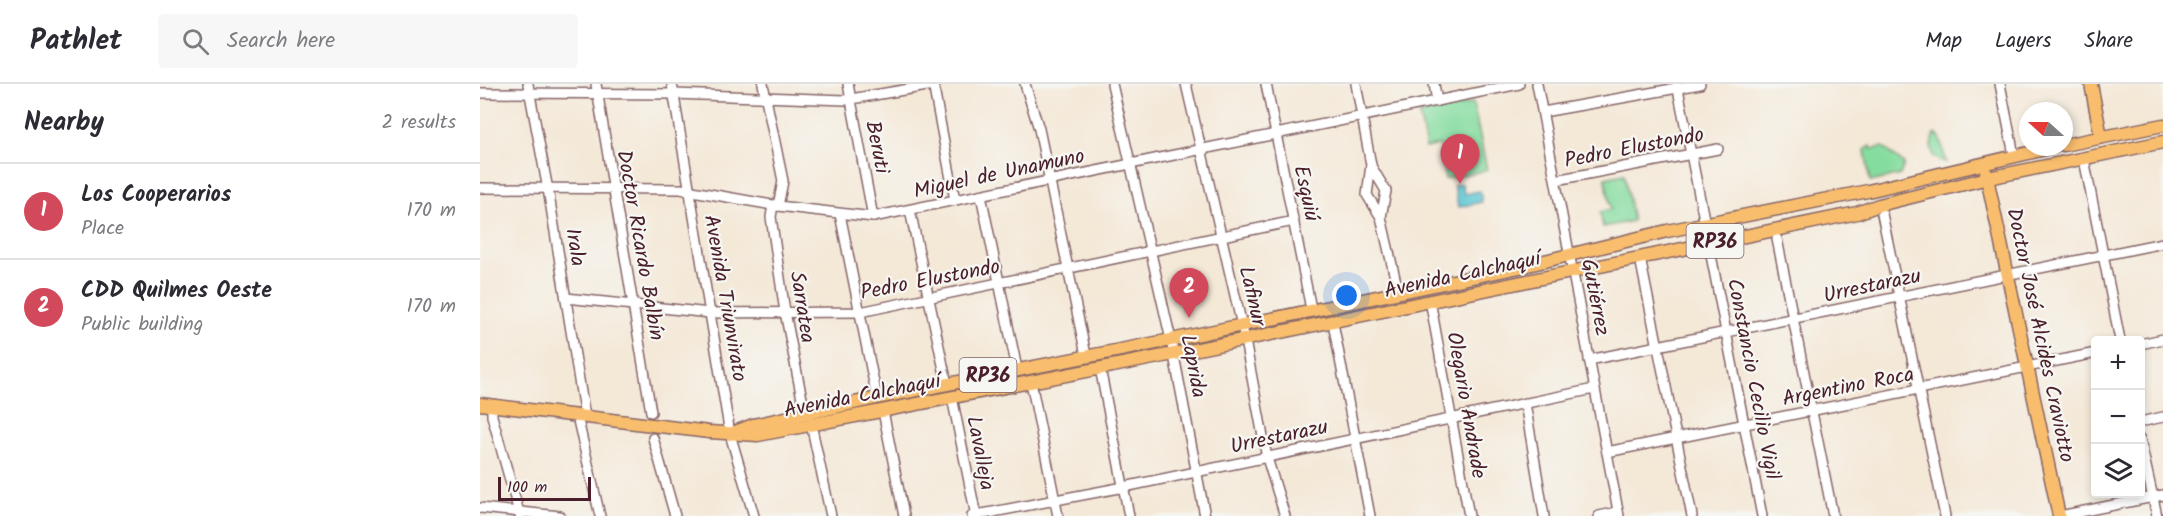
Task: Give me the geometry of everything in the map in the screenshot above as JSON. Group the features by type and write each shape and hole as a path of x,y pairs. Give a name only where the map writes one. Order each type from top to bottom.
{"main road":[{"path":"2091,84 2104,146"},
{"path":"2033,169 2163,125"},
{"path":"2073,145 2104,146 2163,142"},
{"path":"1950,171 1954,187 2084,159 2104,146"},
{"name":"Avenida Calchaquí","path":"808,419 877,398 1171,340 1569,256 2019,154"},
{"name":"Doctor José Alcides Craviotto","path":"1983,163 2060,516"},
{"name":"Avenida Calchaquí","path":"486,404 730,434 753,425 883,411 1174,354 1857,213 1950,193 1954,187"}],"street":[{"name":"Sarratea","path":"763,84 783,181 771,217 785,312 831,516"},
{"name":"Beruti","path":"848,84 873,217"},
{"path":"1025,84 1039,129 1086,355"},
{"name":"Laprida","path":"1112,84 1171,340 1205,516"},
{"name":"Lafinur","path":"1186,84 1242,324 1267,458 1285,516"},
{"name":"Esquiú","path":"1266,84 1311,309"},
{"path":"1356,84 1371,165 1367,195 1381,217 1398,291"},
{"path":"1434,84 1437,101"},
{"name":"Miguel de Unamuno","path":"480,188 613,188 690,191 776,206 873,217 1519,84"},
{"name":"Gutiérrez","path":"1537,84 1618,514"},
{"path":"1543,112 1677,86 1700,84"},
{"path":"2000,84 2014,155"},
{"path":"480,93 529,88 673,89 765,98 851,100 933,85 955,200"},
{"path":"1677,86 1706,224"},
{"name":"Irala","path":"529,88 566,298 581,416 600,516"},
{"name":"Doctor Ricardo Balbín","path":"597,89 651,412"},
{"name":"Avenida Triunvirato","path":"673,89 730,434 754,516"},
{"name":"Pedro Elustondo","path":"1556,180 1718,149"},
{"path":"2084,159 2119,336"},
{"path":"1371,165 1386,191 1381,217"},
{"path":"981,195 1017,369"},
{"path":"910,210 947,384"},
{"path":"840,214 877,398"},
{"path":"1882,214 1945,516"},
{"name":"Pedro Elustondo","path":"566,298 710,313 860,312 1294,221"},
{"path":"1777,239 1833,516"},
{"name":"Urrestarazu","path":"1589,360 2163,243"},
{"name":"Constancio Cecilio Vigil","path":"1710,250 1762,516"},
{"path":"1640,258 1692,516"},
{"name":"Olegario Andrade","path":"1430,300 1470,516"},
{"path":"1334,328 1370,516"},
{"path":"2145,343 2163,339"},
{"name":"Argentino Roca","path":"1607,452 2091,354"},
{"path":"1100,368 1129,516"},
{"path":"1031,382 1058,516"},
{"name":"Urrestarazu","path":"974,516 1124,488 1594,389"},
{"name":"Lavalleja","path":"952,397 974,516"},
{"path":"1525,403 1544,516"},
{"path":"486,404 492,416 520,514"},
{"path":"883,411 903,516"},
{"path":"2145,421 2163,417"},
{"path":"653,438 675,516"},
{"path":"2141,444 2157,516"},
{"path":"2060,516 2163,495"},
{"path":"480,508 520,514 560,516"},
{"path":"1599,516 1618,514"}],"green space":[{"path":"1473,103 1487,170 1445,179 1439,145 1426,148 1419,114"},
{"path":"1935,134 1940,137 1946,162 1934,158 1931,145"},
{"path":"1871,146 1872,149 1883,147 1904,164 1900,175 1870,182 1865,150"},
{"path":"1624,174 1633,221 1603,227 1600,212 1611,209 1605,178"}],"water":[{"path":"1462,184 1464,194 1480,191 1482,202 1458,207 1454,185"}],"place":[{"name":"Los Cooperarios","path":"1460,184"},
{"name":"CDD Quilmes Oeste","path":"1189,318"}]}
